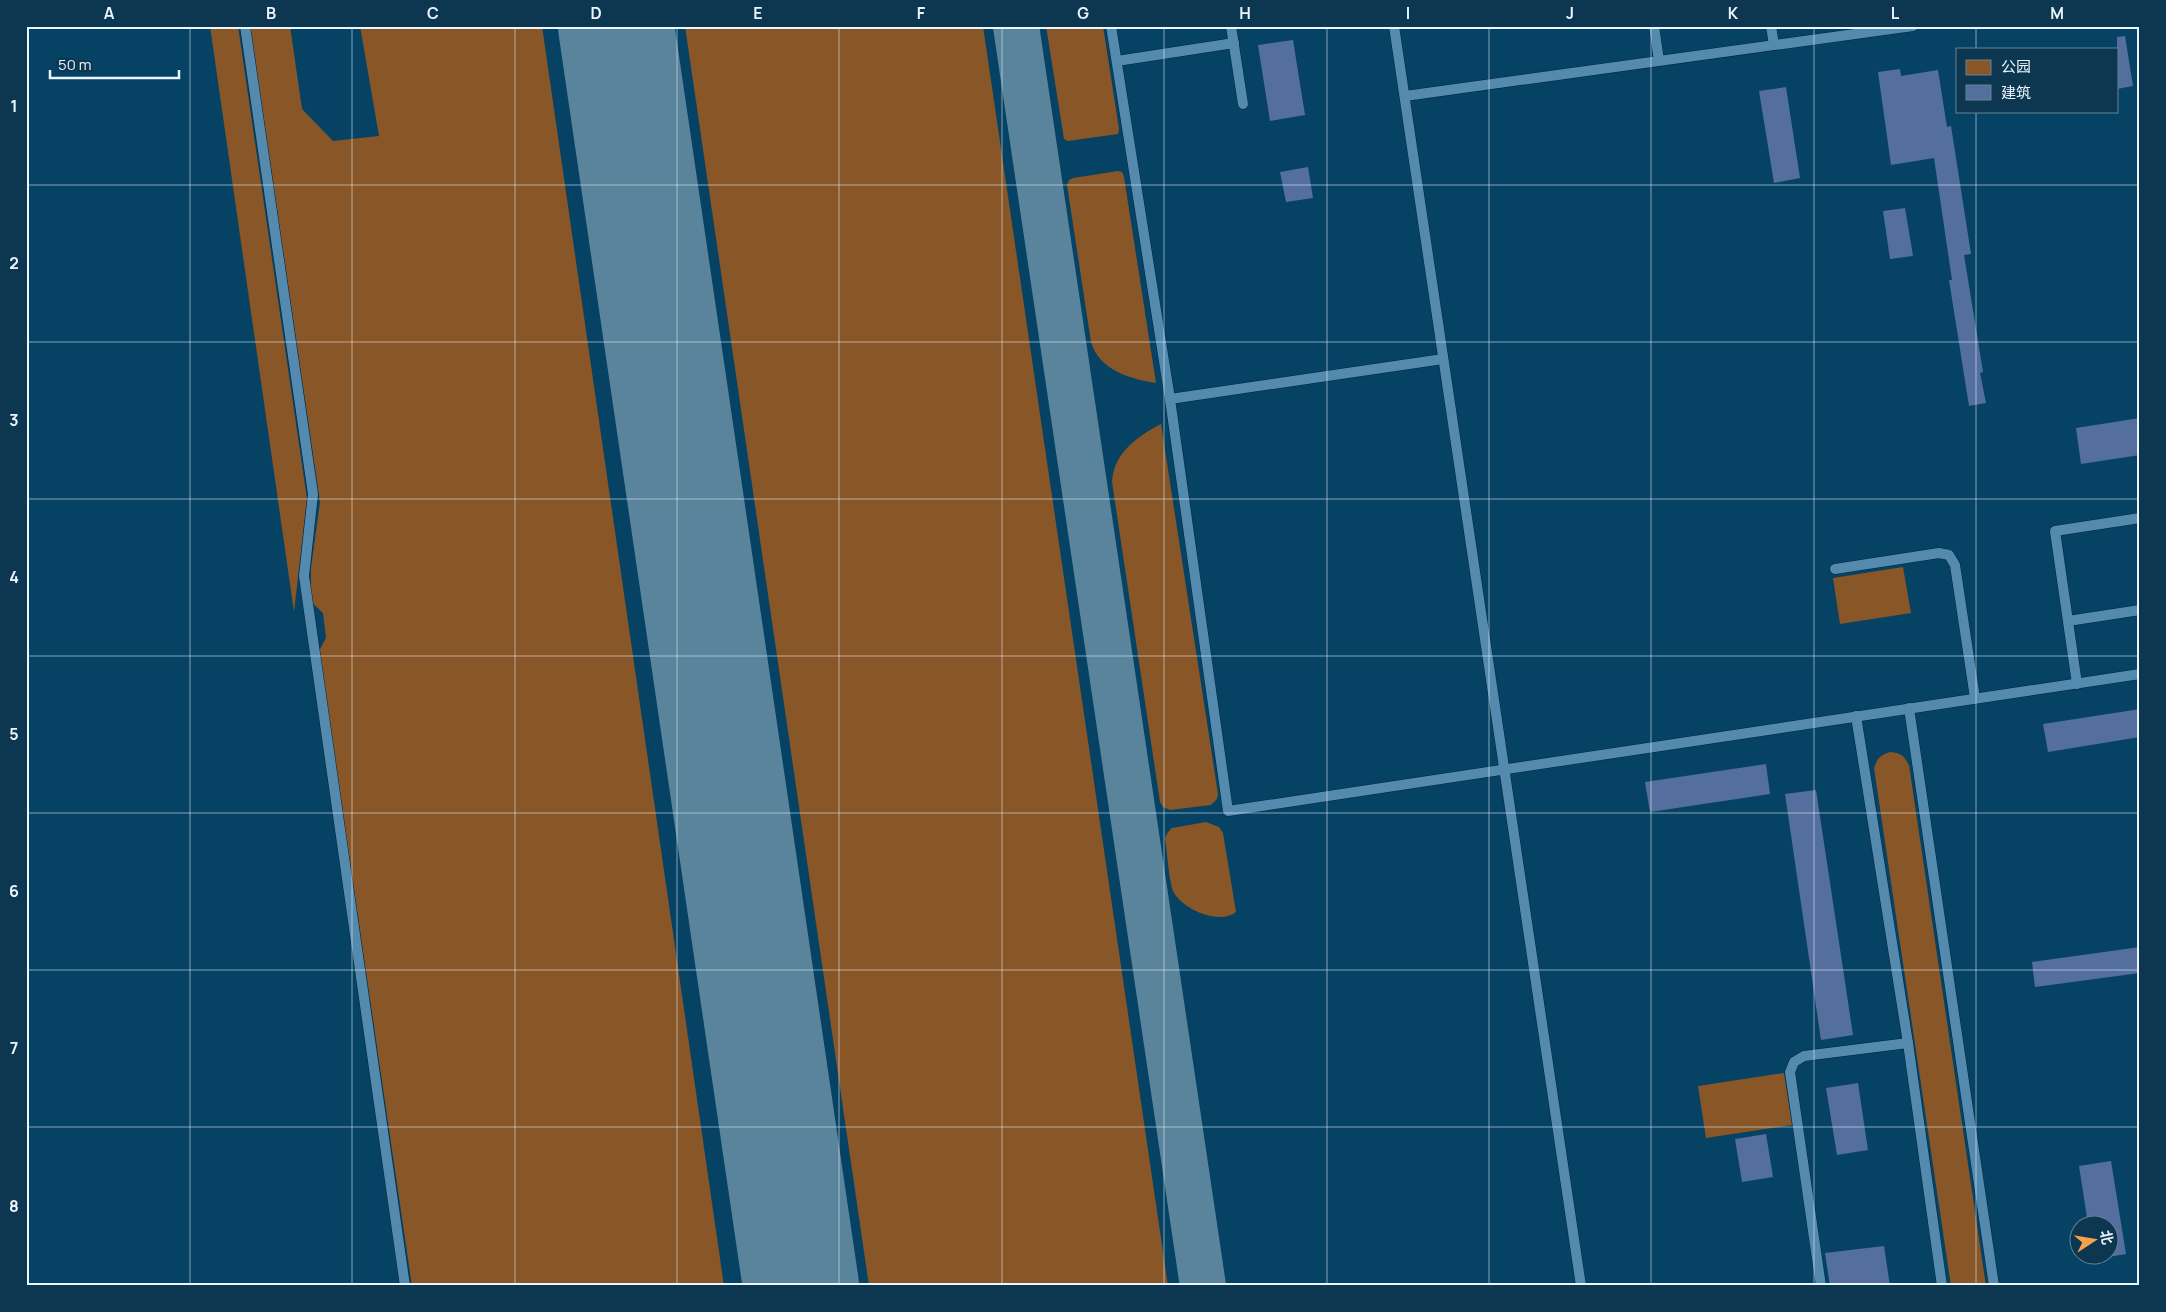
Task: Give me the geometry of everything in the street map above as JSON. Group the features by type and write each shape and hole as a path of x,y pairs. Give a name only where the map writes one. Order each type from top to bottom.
{"lane":[{"path":"245,26 313,494 304,576 405,1286"},
{"path":"1111,26 1170,399 1228,811 2140,674"},
{"path":"1231,26 1243,104"},
{"path":"1394,26 1506,769 1581,1286"},
{"path":"1654,26 1659,61"},
{"path":"1771,26 1774,45"},
{"path":"1405,96 1912,26"},
{"path":"1116,61 1234,43"},
{"path":"1170,399 1443,359"},
{"path":"2077,684 2055,531 2140,518"},
{"path":"1835,570 1939,553 1949,556 1955,565 1975,698"},
{"path":"2068,620 2140,610"},
{"path":"1909,708 1994,1286"},
{"path":"1856,716 1908,1044 1942,1286"},
{"path":"1821,1286 1790,1072 1794,1062 1804,1056 1908,1044"}],"green space":[{"path":"210,26 238,26 307,499 294,612"},
{"path":"250,26 290,26 302,109 333,141 379,136 360,26 542,26 724,1286 412,1286 319,651 326,638 323,613 311,602 311,568 320,502"},
{"path":"685,26 983,26 1168,1286 869,1286"},
{"path":"1046,26 1103,26 1119,129 1118,134 1068,141 1064,139"},
{"path":"1122,172 1124,177 1156,383 1136,379 1117,372 1101,360 1091,342 1067,185 1069,180 1073,178"},
{"path":"1161,424 1218,794 1217,799 1211,805 1170,810 1163,807 1160,802 1112,482 1113,472 1122,454 1136,440"},
{"path":"1903,567 1911,613 1840,624 1833,578"},
{"path":"1890,752 1902,756 1909,765 1986,1286 1951,1286 1874,768 1879,758"},
{"path":"1206,822 1219,827 1223,833 1236,912 1229,916 1212,916 1194,910 1179,899 1172,889 1165,838 1168,832 1172,828"},
{"path":"1784,1073 1792,1125 1706,1138 1698,1086"}],"building":[{"path":"2125,36 2133,86 2118,89 2118,48 2117,37"},
{"path":"1293,40 1305,115 1270,121 1258,45"},
{"path":"1900,69 1901,76 1938,70 1947,127 1951,126 1971,254 1964,255 1983,372 1980,373 1986,403 1969,406 1949,280 1952,280 1934,158 1891,165 1878,72"},
{"path":"1786,87 1800,178 1774,183 1759,91"},
{"path":"1308,167 1313,198 1286,202 1280,172"},
{"path":"1905,208 1913,256 1890,259 1883,211"},
{"path":"2140,418 2140,455 2081,464 2076,428"},
{"path":"2140,709 2140,737 2048,752 2043,724"},
{"path":"1766,764 1770,794 1650,812 1645,782"},
{"path":"1816,790 1853,1035 1821,1040 1785,794"},
{"path":"2140,947 2140,973 2035,987 2032,962"},
{"path":"1858,1083 1868,1150 1837,1155 1826,1088"},
{"path":"1766,1134 1773,1177 1742,1182 1735,1139"},
{"path":"2111,1161 2126,1254 2118,1255 2118,1214 2086,1214 2079,1166"},
{"path":"1884,1246 1890,1286 1830,1286 1825,1253"}],"taxiway":[{"path":"1016,26 1203,1286"}],"runway":[{"path":"616,26 801,1286"}]}
